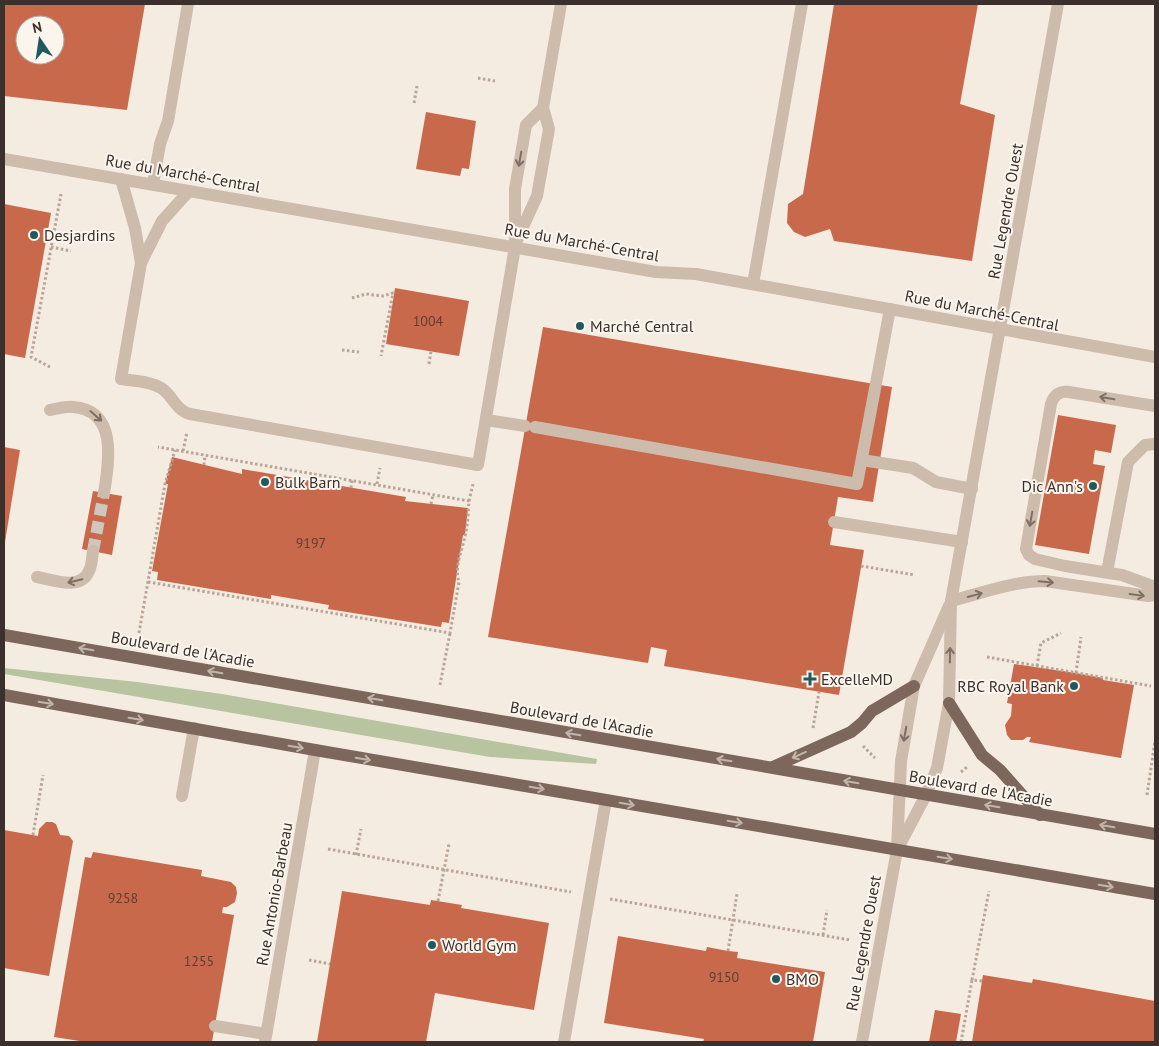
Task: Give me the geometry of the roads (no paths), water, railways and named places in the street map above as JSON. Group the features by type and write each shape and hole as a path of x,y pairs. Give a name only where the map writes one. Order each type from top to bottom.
{"main road":[{"name":"Boulevard de l'Acadie","path":"4,635 1155,834"},
{"path":"772,768 851,732 872,711 914,686"},
{"path":"4,695 1155,894"},
{"path":"949,704 982,755 1000,770 1040,814"}],"street":[{"path":"152,184 160,144 168,121 188,4"},
{"path":"515,247 537,196 549,129 543,108 561,4"},
{"path":"753,284 802,4"},
{"name":"Rue Legendre Ouest","path":"897,850 926,795 937,768 949,704 951,601 1058,4"},
{"path":"189,191 166,216 141,262 121,379 162,388 184,412 478,464 515,247 514,194 526,125 543,108"},
{"name":"Rue du Marché-Central","path":"4,159 656,272 696,274 1155,357"},
{"path":"121,179 129,204 141,262"},
{"path":"486,420 857,484 890,309"},
{"path":"1155,406 1064,391 1055,396 1051,404 1027,542 1027,552 1032,557 1053,564 1122,575 1155,587"},
{"path":"50,410 73,406 89,410 101,420 106,434 108,467 104,493"},
{"path":"1107,572 1128,462 1145,445 1155,444"},
{"path":"862,460 914,468 936,482 972,489"},
{"path":"834,522 962,542"},
{"path":"38,577 69,583 78,582 89,572 93,551"},
{"path":"951,601 1029,581 1148,596 1155,595"},
{"name":"Rue Legendre Ouest","path":"862,1042 897,850 902,750 914,686 951,601"},
{"path":"182,796 194,728"},
{"name":"Rue Antonio-Barbeau","path":"266,1038 315,750"},
{"path":"564,1042 606,800"},
{"path":"215,1026 266,1038"}],"tunnel":[{"path":"93,551 104,493"}],"place":[{"name":"Desjardins","path":"34,235"},
{"name":"Marché Central","path":"580,326"},
{"name":"Bulk Barn","path":"265,482"},
{"name":"Dic Ann's","path":"1093,486"},
{"name":"ExcelleMD","path":"810,679"},
{"name":"RBC Royal Bank","path":"1074,686"},
{"name":"World Gym","path":"432,945"},
{"name":"BMO","path":"776,979"}]}
